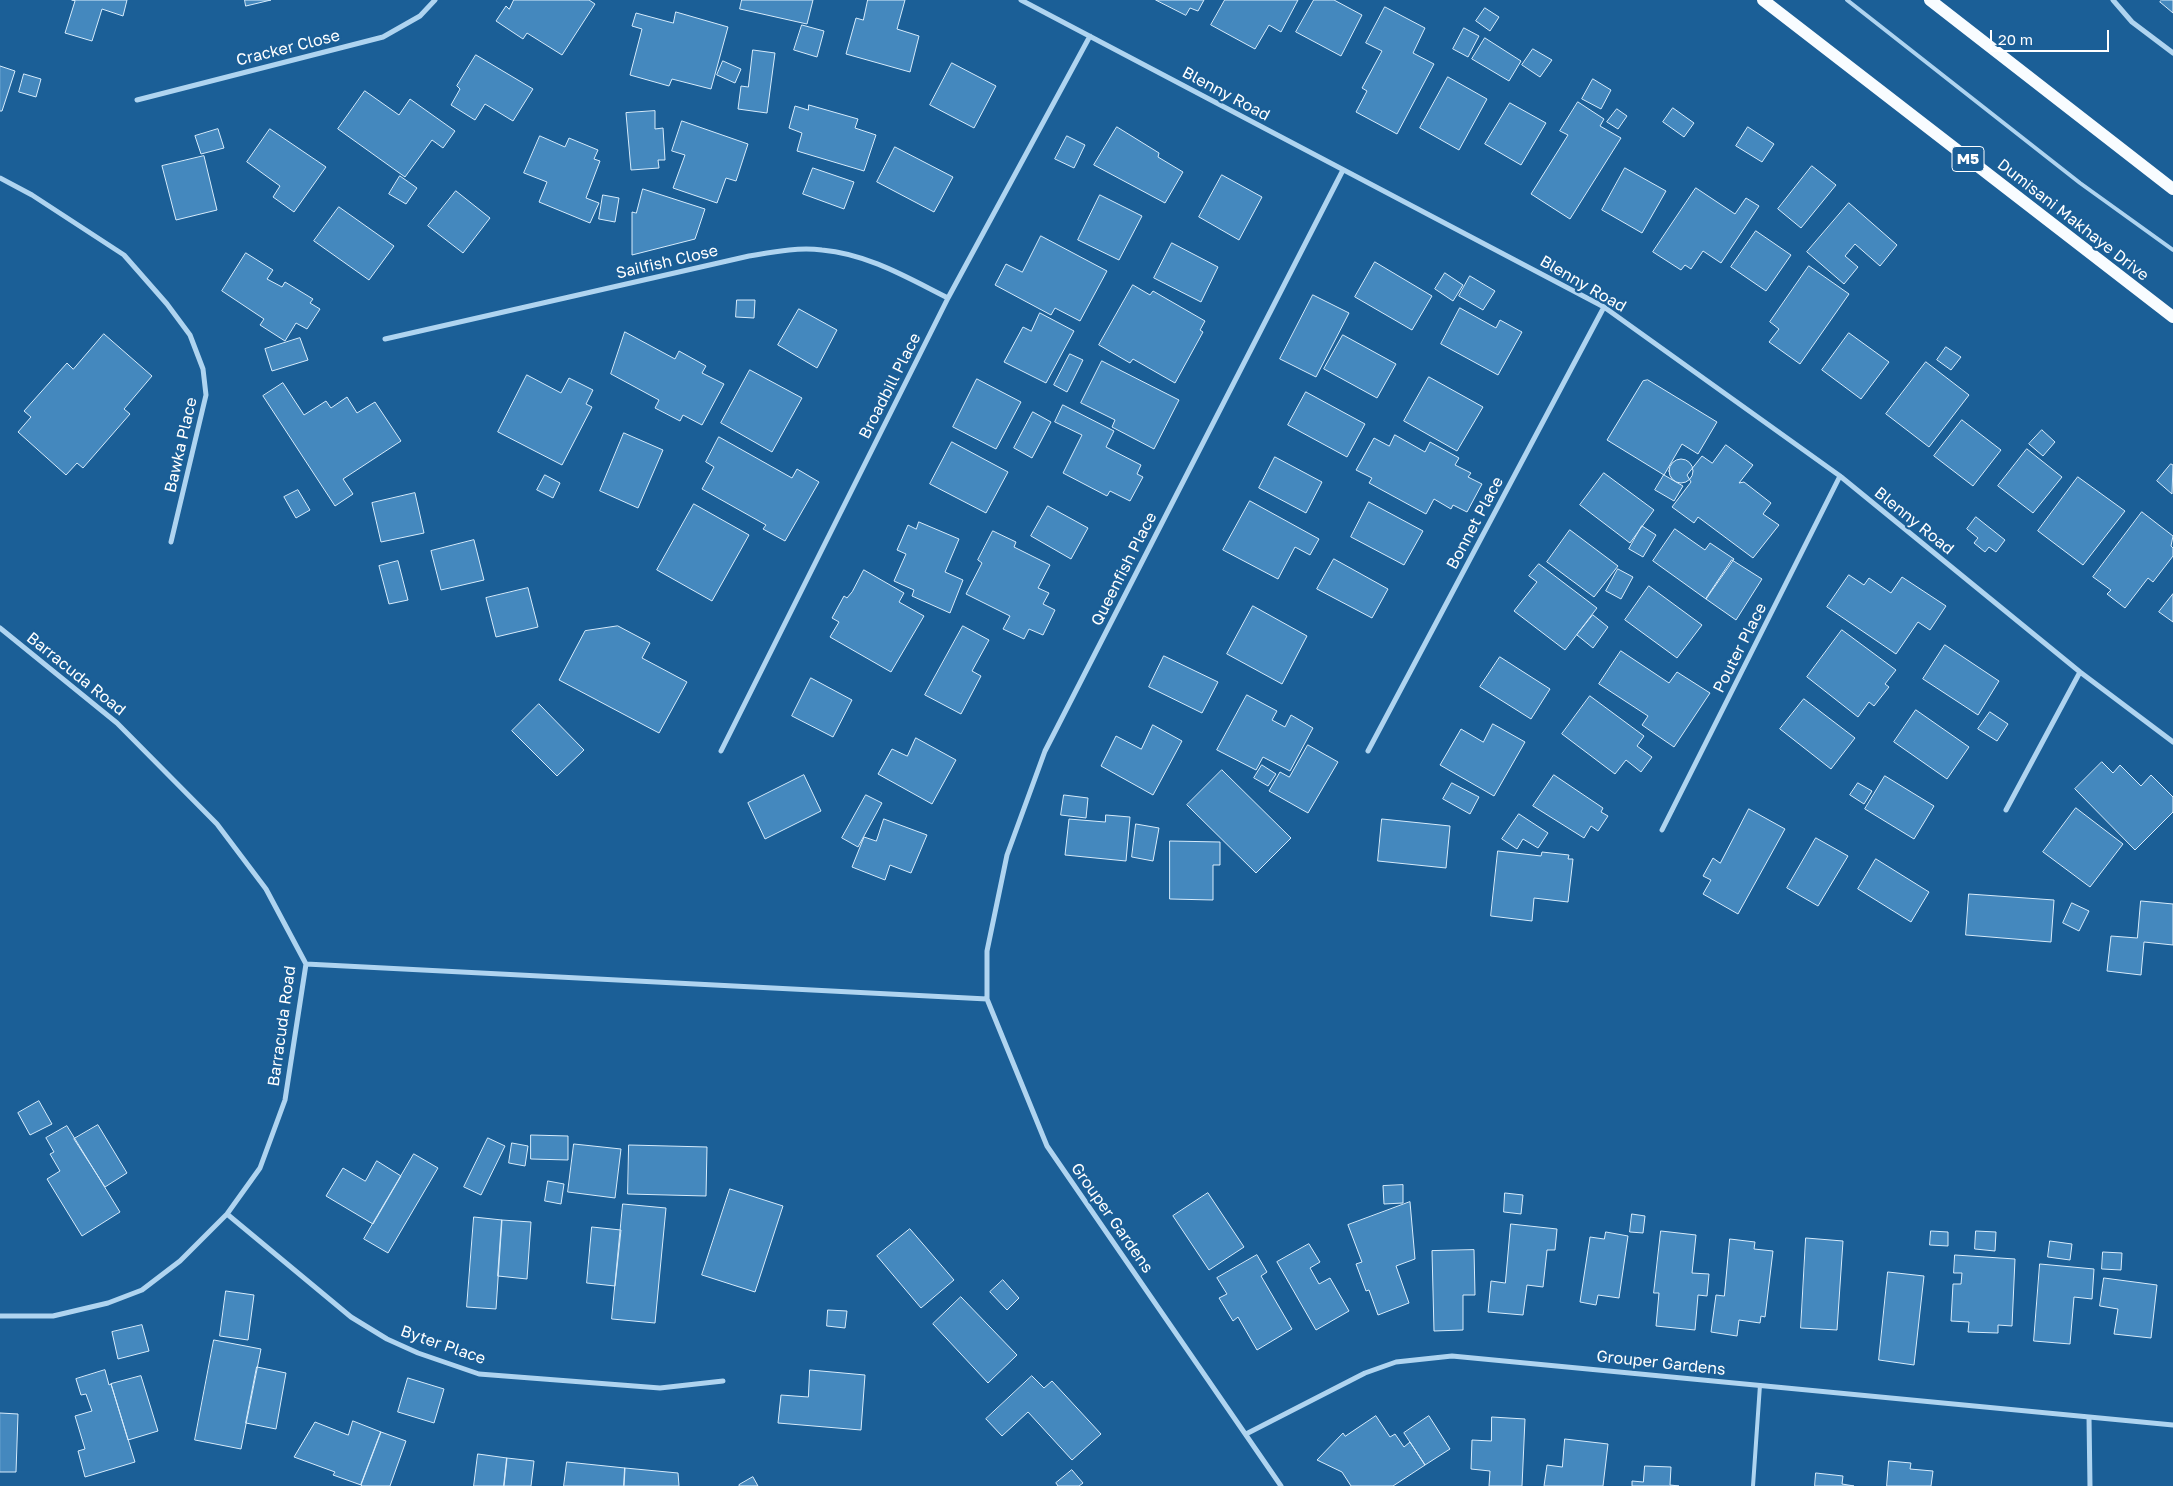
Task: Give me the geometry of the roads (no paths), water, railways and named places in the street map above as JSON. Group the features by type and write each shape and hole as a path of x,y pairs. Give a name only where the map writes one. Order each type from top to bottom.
{"main road":[{"name":"Dumisani Makhaye Drive","path":"1763,0 2173,317"},
{"path":"1930,0 2173,189"}],"street":[{"name":"Cracker Close","path":"137,100 383,37 420,16 435,0"},
{"name":"Blenny Road","path":"1021,0 1604,307 1840,476 2080,672 2173,742"},
{"path":"2113,0 2132,22 2173,53"},
{"name":"Broadbill Place","path":"721,751 948,298 1090,36"},
{"name":"Queenfish Place","path":"987,999 987,952 1007,855 1045,751 1343,170"},
{"name":"Bawka Place","path":"0,178 32,195 124,255 167,304 190,335 203,369 206,395 171,542"},
{"name":"Sailfish Close","path":"385,339 749,256 786,250 821,249 847,254 883,266 948,298"},
{"name":"Bonnet Place","path":"1368,751 1604,307"},
{"name":"Pouter Place","path":"1662,830 1840,476"},
{"name":"Barracuda Road","path":"0,628 117,723 218,824 266,889 306,964 285,1100 260,1168 228,1214 180,1261 142,1290 108,1302 53,1316 0,1316"},
{"path":"2006,810 2080,672"},
{"path":"306,964 987,999"},
{"name":"Grouper Gardens","path":"987,999 1047,1146 1281,1486"},
{"name":"Byter Place","path":"228,1214 351,1317 395,1342 462,1368 488,1374 660,1388 723,1381"},
{"name":"Grouper Gardens","path":"1246,1434 1365,1373 1396,1362 1452,1356 2173,1425"},
{"path":"2089,1417 2090,1486"}],"lane":[{"path":"1847,0 2080,183 2173,250"},
{"path":"1754,1486 1760,1385"}]}
